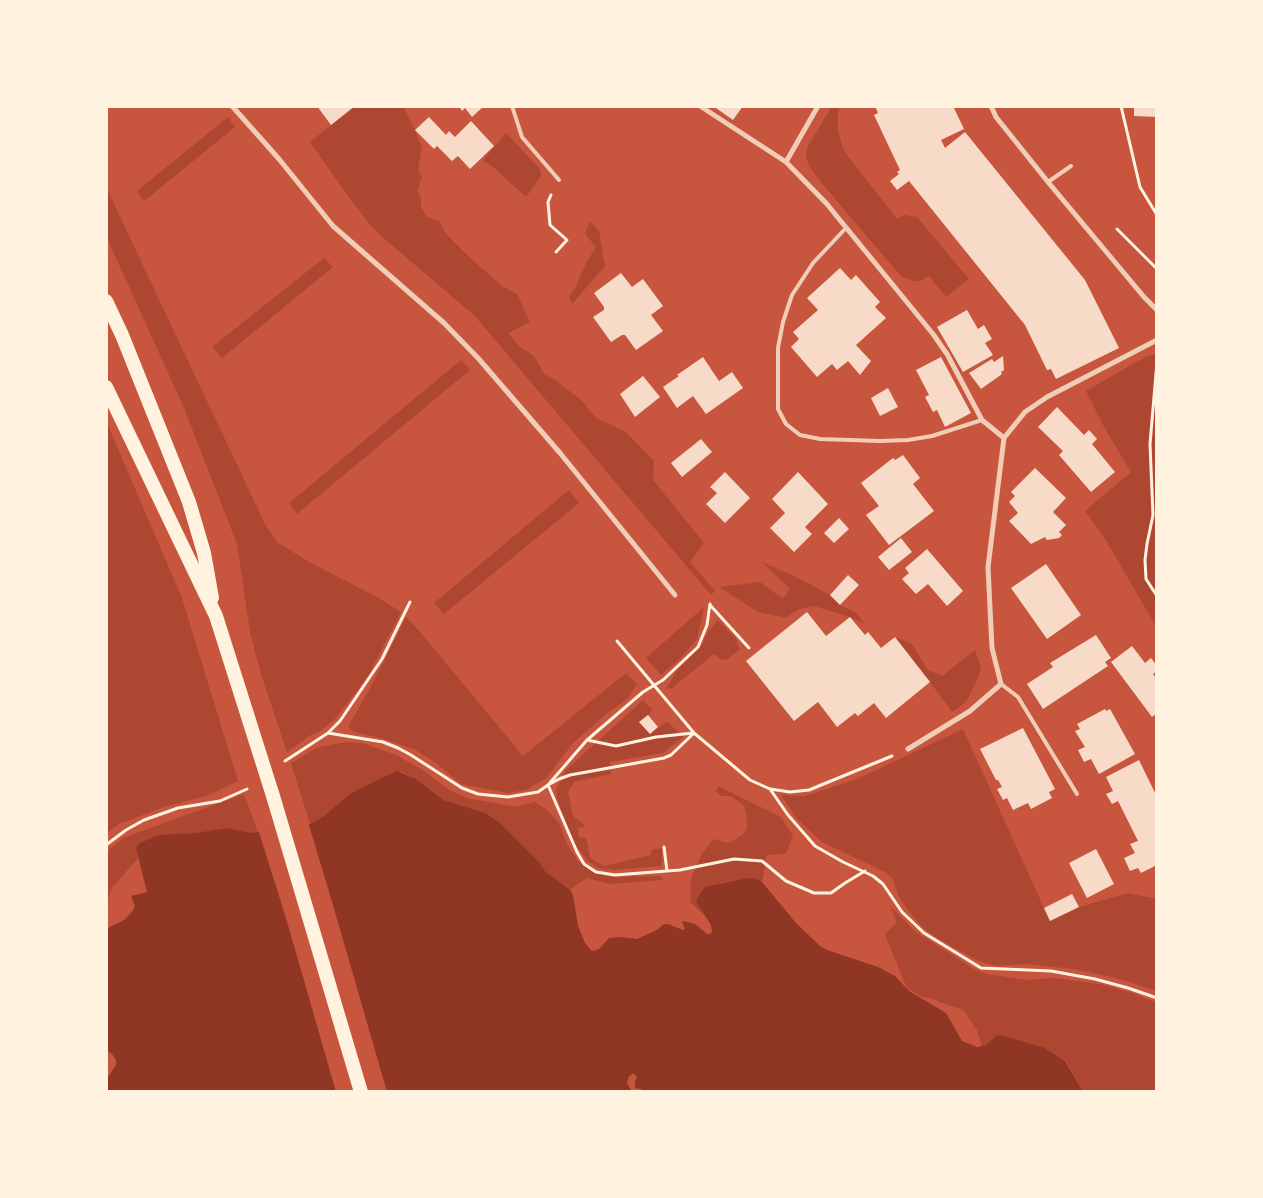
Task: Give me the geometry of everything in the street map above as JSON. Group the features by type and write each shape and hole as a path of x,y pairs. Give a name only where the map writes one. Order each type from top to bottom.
{"highway":[{"path":"106,301 122,335 189,502 204,553 216,616"},
{"path":"106,387 216,616 240,688 361,1092"}],"street":[{"path":"232,106 333,226 444,323 478,358 560,453 676,595"},
{"path":"700,106 786,162 826,203 933,334 947,354 982,420 1004,438"},
{"path":"786,162 818,106"},
{"path":"991,106 996,117 1048,182 1157,310"},
{"path":"908,749 970,711 1001,684 992,648 988,567 1004,438 1025,412 1047,397 1157,340"}],"lane":[{"path":"512,106 522,137 559,180"},
{"path":"1048,182 1071,166"},
{"path":"846,228 813,263 792,295 783,322 778,348 778,409 786,424 800,435 820,440 880,441 908,440 932,436 982,420"},
{"path":"1001,684 1018,697 1077,794"}],"path":[{"path":"1121,106 1140,187 1157,215"},
{"path":"556,252 567,240 550,226 548,202 559,180"},
{"path":"1117,229 1157,269"},
{"path":"1157,362 1150,444 1153,515 1145,560 1146,578 1157,596"},
{"path":"548,785 587,740 629,703 663,680 698,647 707,626 710,604 749,648"},
{"path":"616,641 694,733 750,780 770,789 790,792 809,790 908,749"},
{"path":"328,733 383,742 411,755 462,788 478,794 508,797 538,792 559,779 570,775 671,756 694,733"},
{"path":"587,740 616,746 656,737 694,733"},
{"path":"548,785 584,864 590,869 604,874 615,875 668,871 734,859 762,861 786,881 814,893 831,893 865,871"},
{"path":"770,789 815,846 843,862 865,871 883,884 902,912 924,933 981,968 1051,971 1120,986 1157,998"},
{"path":"664,847 668,871"}],"shaded area":[{"path":"355,106 403,106 422,145 418,171 422,177 417,191 421,197 421,208 428,217 440,222 446,234 468,256 503,287 517,294 530,322 508,333 519,346 534,356 544,374 581,400 596,418 626,432 654,461 653,480 704,543 690,562 715,591 711,595 474,315 371,226 348,196 310,142"},
{"path":"832,106 840,106 838,112 838,132 844,151 897,219 904,215 917,217 969,279 946,297 929,276 919,281 912,281 901,276 810,167 806,158 807,148"},
{"path":"228,117 235,127 144,201 137,191"},
{"path":"506,133 540,169 541,176 526,197 483,160"},
{"path":"106,187 265,524 277,542 311,563 377,597 401,612 367,678 334,720 287,752 260,671 250,632 237,544 184,408 106,236"},
{"path":"590,221 599,231 605,266 572,304 569,297 596,247 585,234"},
{"path":"324,258 333,267 222,358 212,347"},
{"path":"1157,354 1157,628 1104,537 1085,511 1131,472 1103,425 1086,391 1145,357"},
{"path":"461,360 470,370 297,514 289,503"},
{"path":"106,421 182,598 238,781 209,795 164,807 119,824 106,834"},
{"path":"569,490 579,503 444,614 434,603"},
{"path":"762,562 830,595 840,605 855,612 865,624 850,617 814,606 799,609 786,618 758,612 719,587 760,582 783,599 790,589"},
{"path":"704,607 697,639 679,660 661,675 646,658"},
{"path":"406,617 523,756 626,673 637,684 627,699 606,714 573,743 546,778 526,790 508,793 461,784 436,763 414,749 354,732 348,727"},
{"path":"718,620 737,640 737,645 740,649 728,659 721,660 714,654 672,688 666,689 678,669 701,646 708,632"},
{"path":"892,636 912,644 928,670 942,676 975,650 981,669 966,702 952,712"},
{"path":"643,700 653,710 639,722 650,734 667,721 683,737 663,753 610,762 611,774 574,782 568,792 573,816 584,824 584,827 578,828 579,838 586,837 590,858 604,866 651,855 651,850 662,848 662,866 615,870 601,869 589,862 574,843 557,799 556,790 566,770"},
{"path":"963,729 1050,921 1079,907 1128,893 1157,899 1157,991 1116,978 1073,969 1026,964 997,966 978,961 937,938 922,927 898,895 893,879 885,872 822,842 797,819 781,795 805,796 857,779"},
{"path":"348,742 362,743 396,755 421,769 448,789 467,798 515,807 535,802 548,811 559,823 567,844 578,861 594,873 613,877 661,876 663,880 609,884 587,878 570,890 545,871 539,862 493,817 443,800 416,779 402,772 397,772 310,824 291,763 318,747"},
{"path":"397,771 416,779 443,800 485,813 498,821 539,862 545,871 570,890 573,895 578,926 585,943 591,950 599,949 609,938 637,939 657,930 664,924 683,930 685,929 683,921 695,924 707,934 710,934 712,932 711,925 696,902 705,887 754,878 762,882 796,923 820,946 878,967 895,976 909,991 946,1013 962,1041 977,1047 986,1045 996,1036 1000,1035 1045,1048 1065,1061 1083,1092 642,1092 641,1089 635,1088 637,1078 633,1074 629,1076 627,1083 632,1092 106,1092 106,1080 116,1065 116,1060 106,1050 106,929 124,920 132,912 135,906 131,896 147,892 136,848 140,843 159,835 195,833 228,828 250,833 310,824 324,816 349,795"},
{"path":"718,786 781,817 793,836 786,854 767,855 762,882 751,877 705,887 696,902 705,916 690,902 691,878 703,852 713,839 728,843 741,836 746,830 747,824 744,806 731,796 721,796 716,792"},
{"path":"244,794 258,832 250,833 228,828 195,833 160,835 136,848 138,858 112,888 106,905 106,852 123,838"},
{"path":"889,905 916,932 976,970 987,974 1027,980 1054,978 1100,984 1133,993 1157,1003 1157,1092 1083,1092 1066,1061 1045,1048 982,1046 977,1030 963,1010 922,997 907,988 885,935 897,922"}],"pier":[{"path":"308,822 387,1092 336,1092 286,918 258,829"}],"building":[{"path":"317,106 355,106 331,125"},
{"path":"459,106 484,106 472,117 465,108 462,111"},
{"path":"713,106 743,106 733,120"},
{"path":"875,106 953,106 964,129 941,140 945,148 965,132 1085,280 1119,348 1056,379 1051,369 1047,370 1025,325 909,181 897,190 890,181 899,174 897,172 900,170 874,115 878,113"},
{"path":"1134,106 1157,106 1157,117 1134,116"},
{"path":"429,117 446,135 449,131 455,137 471,121 494,146 470,169 458,156 452,161 437,146 434,149 415,130"},
{"path":"840,268 851,280 856,275 880,302 875,307 886,318 856,345 871,361 860,375 848,361 837,370 832,364 817,377 791,347 799,339 793,332 818,310 807,298"},
{"path":"621,273 632,287 643,279 663,306 651,315 663,331 636,350 625,335 611,342 593,317 604,310 604,307 594,293"},
{"path":"967,310 978,329 984,325 992,339 985,343 993,355 963,372 937,327"},
{"path":"1003,356 1004,370 1001,372 1002,374 981,389 969,373 992,359 994,362"},
{"path":"703,357 719,381 732,372 743,388 706,414 693,396 677,408 663,387"},
{"path":"941,357 971,413 945,427 937,410 933,412 925,397 929,395 916,370"},
{"path":"643,376 660,397 635,417 620,394"},
{"path":"888,388 898,407 880,416 871,398"},
{"path":"1057,407 1084,435 1089,430 1097,439 1092,444 1115,472 1091,492 1059,455 1063,451 1038,427"},
{"path":"701,439 712,452 682,477 671,463"},
{"path":"903,455 920,478 913,484 934,511 889,545 866,515 879,506 861,483 893,458 895,460"},
{"path":"1035,468 1066,498 1053,512 1066,525 1059,532 1062,535 1059,538 1047,540 1045,537 1031,544 1009,521 1018,513 1009,502 1015,496 1011,492"},
{"path":"725,472 750,498 725,523 706,504 717,493 710,487"},
{"path":"798,472 828,504 805,527 812,534 794,552 770,528 785,513 772,499"},
{"path":"839,518 849,529 834,543 824,533"},
{"path":"901,538 912,552 889,570 878,557"},
{"path":"927,549 963,591 947,606 928,584 916,594 902,579 909,573 905,568"},
{"path":"1046,564 1081,615 1047,639 1011,588"},
{"path":"848,575 859,585 840,605 830,595"},
{"path":"807,612 826,636 850,617 865,635 868,632 881,648 895,637 930,682 886,718 874,703 858,716 855,713 837,727 818,702 794,721 746,661"},
{"path":"1096,635 1111,658 1105,662 1108,666 1043,709 1027,684 1053,667 1050,663"},
{"path":"1132,646 1145,663 1151,658 1157,666 1157,671 1153,674 1157,679 1157,713 1152,717 1111,662"},
{"path":"1105,709 1106,711 1110,709 1135,754 1099,774 1091,759 1084,762 1078,750 1085,747 1075,731 1080,729 1077,724"},
{"path":"648,715 658,727 650,734 639,722"},
{"path":"1023,728 1055,789 1049,792 1052,798 1031,809 1028,803 1013,810 1007,798 1003,800 997,789 1002,787 998,780 996,780 980,749"},
{"path":"1139,760 1157,797 1157,865 1141,873 1138,868 1130,871 1124,858 1135,853 1130,844 1138,841 1118,801 1112,804 1106,794 1113,791 1106,777"},
{"path":"1096,849 1114,884 1087,898 1069,863"},
{"path":"1072,894 1079,907 1050,921 1044,908"}]}
